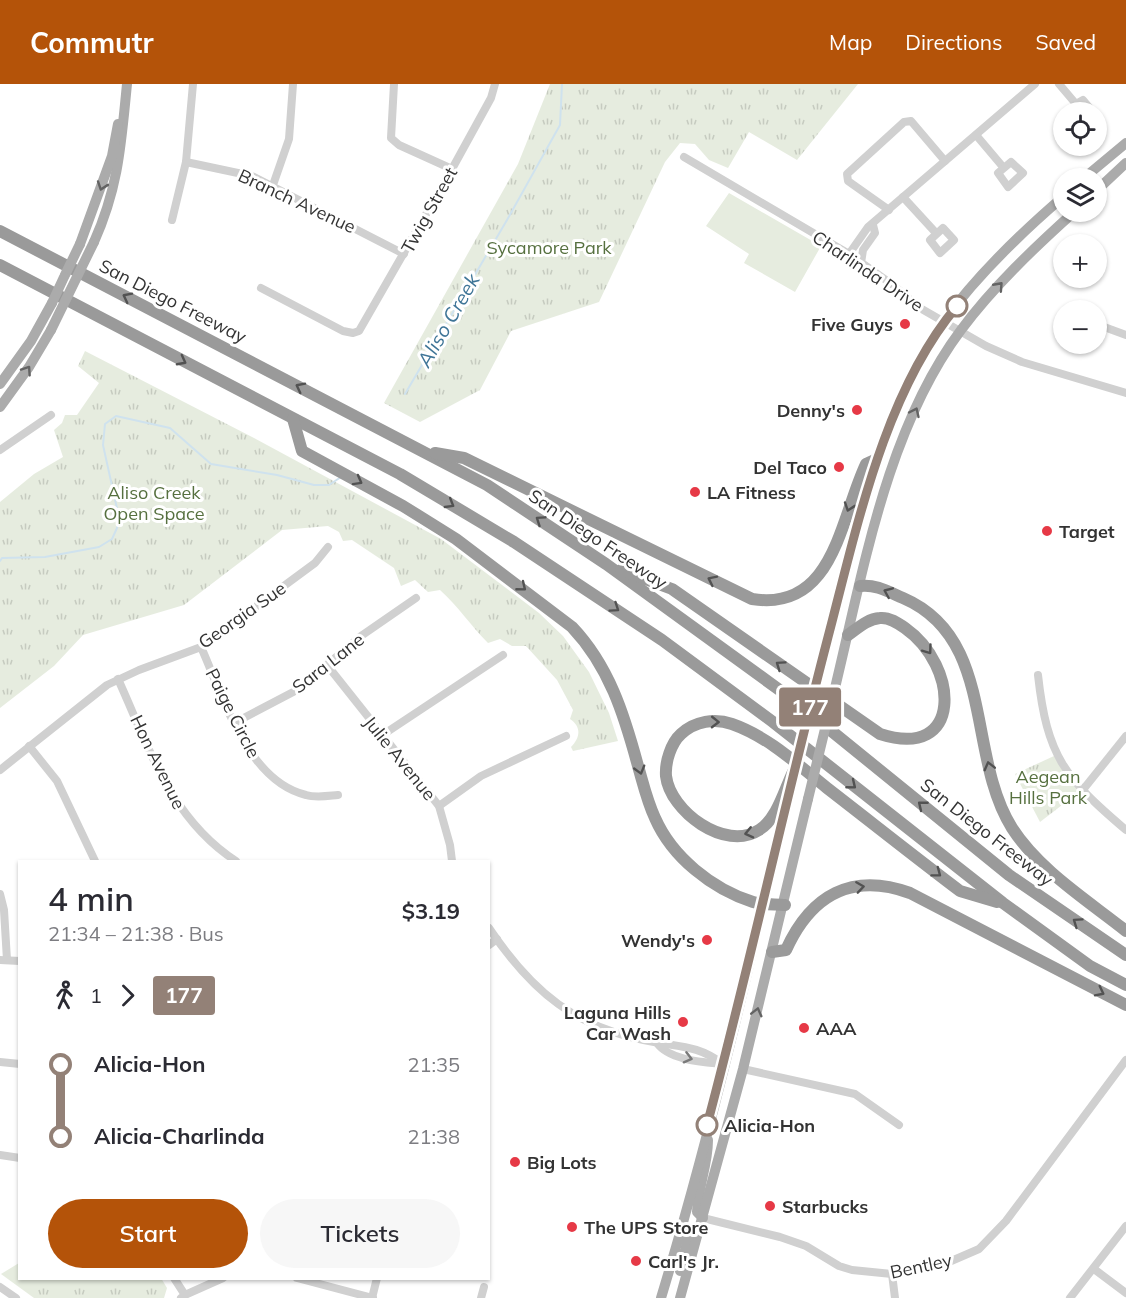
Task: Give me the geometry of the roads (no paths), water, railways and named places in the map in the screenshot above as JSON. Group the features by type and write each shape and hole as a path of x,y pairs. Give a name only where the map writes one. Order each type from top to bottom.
{"highway":[{"name":"San Diego Freeway","path":"0,231 488,486 606,564 792,699 1009,875 1126,955"},
{"path":"0,265 391,469 514,542 662,640 773,722 1003,903 1090,966 1126,985"},
{"path":"293,419 302,451 456,538 572,627 588,644 607,674 629,733 651,808 666,837 687,863 711,882 753,902 785,905"},
{"path":"424,452 464,458 743,595 769,602 786,600 811,585 820,574 843,526 866,464 878,455"},
{"path":"606,564 672,589 880,734 895,739 912,739 928,732 941,718 946,702 944,682 935,660 919,638 895,622 881,618 866,622 848,635"},
{"path":"865,586 913,602 942,624 961,652 970,680 999,803 1012,828 1032,855 1126,931"},
{"path":"793,772 767,824 751,834 741,836 710,829 694,821 678,806 666,775 672,746 687,729 707,721 733,724 775,747 960,891 1003,903"},
{"path":"772,952 786,950 800,922 820,902 841,890 878,885 910,893 1126,1005"}],"main road":[{"path":"0,407 29,368 51,330 106,215 120,164 127,84"},
{"path":"0,384 42,322 80,244 104,181 117,125 125,110"},
{"path":"1096,168 1126,143"},
{"path":"1107,181 1126,163"},
{"path":"661,1298 683,1227 764,903 793,772 878,455 910,381 944,321 1010,246 1053,206"},
{"path":"679,1298 743,1069 785,905 848,635 865,586 896,458 930,382 961,330 1024,259 1063,222"},
{"path":"878,455 896,458"},
{"path":"842,584 865,586"},
{"path":"723,1064 743,1069"},
{"path":"703,1218 697,1212 708,1157 707,1125"},
{"path":"679,1298 679,1276 689,1234 683,1227"}],"street":[{"path":"172,220 186,162 193,84"},
{"path":"273,185 289,139 293,84"},
{"path":"394,84 391,138 399,145 452,169"},
{"name":"Twig Street","path":"261,288 343,331 357,332 452,169 491,98 495,84"},
{"path":"849,254 868,227 1035,84"},
{"path":"1059,84 1074,102"},
{"path":"889,210 848,181 847,174 904,122 911,121 945,161"},
{"path":"976,135 1004,167"},
{"name":"Charlinda Drive","path":"684,157 849,254 920,308 986,346 1022,362 1126,393"},
{"name":"Branch Avenue","path":"186,162 237,171 273,185 404,254"},
{"path":"903,197 936,233"},
{"path":"861,263 863,250 875,233 873,225"},
{"path":"1107,328 1126,335"},
{"path":"0,450 51,415"},
{"name":"Georgia Sue","path":"0,770 118,679 201,647 315,563 328,547"},
{"name":"Sara Lane","path":"236,722 297,690 361,636 416,598"},
{"name":"Paige Circle","path":"201,647 258,763 278,783 306,795 338,795"},
{"path":"381,736 503,656"},
{"name":"Julie Avenue","path":"327,664 381,736 439,806 452,860"},
{"path":"1038,675 1048,737 1067,775 1126,830"},
{"name":"Hon Avenue","path":"118,679 169,791 184,815 204,836 235,860"},
{"path":"439,806 481,776 566,736"},
{"path":"1082,791 1126,736"},
{"path":"29,746 57,781 95,860"},
{"path":"0,894 4,910 4,960"},
{"path":"490,929 529,981 568,1013 612,1032 708,1052 723,1064"},
{"path":"490,944 497,939"},
{"name":"Bentley","path":"703,1218 780,1237 806,1246 839,1266 852,1270 892,1274 942,1265 979,1249 1006,1221 1126,1060"},
{"path":"0,1062 18,1064"},
{"path":"743,1069 855,1094 899,1125"},
{"path":"0,1155 18,1158"},
{"path":"1070,1298 1126,1226"},
{"path":"1094,1269 1126,1293"},
{"path":"892,1274 895,1298"},
{"path":"175,1280 183,1296 219,1280"},
{"path":"302,1280 337,1294 373,1298 377,1280"},
{"path":"0,1287 16,1298"},
{"path":"481,1298 484,1287"}],"waterway":[{"name":"Aliso Creek","path":"405,394 560,125 562,84"},
{"name":"Aliso Creek","path":"0,561 2,558 45,557 99,547 112,539 117,528 118,513 103,445 105,424 116,416 170,428 211,464 277,475 314,485 329,485 341,477"}],"place":[{"name":"Five Guys","path":"905,324"},
{"name":"Denny's","path":"857,410"},
{"name":"Del Taco","path":"839,467"},
{"name":"LA Fitness","path":"695,492"},
{"name":"Target","path":"1047,531"},
{"name":"Wendy's","path":"707,940"},
{"name":"Laguna Hills Car Wash","path":"683,1022"},
{"name":"AAA","path":"804,1028"},
{"name":"Alicia-Hon","path":"707,1125"},
{"name":"Big Lots","path":"515,1162"},
{"name":"Starbucks","path":"770,1206"},
{"name":"The UPS Store","path":"572,1227"},
{"name":"Carl's Jr.","path":"636,1261"}],"park label":[{"name":"Sycamore Park","path":"549,247"},
{"name":"Aliso Creek Open Space","path":"154,502"},
{"name":"Aegean Hills Park","path":"1048,786"}]}
